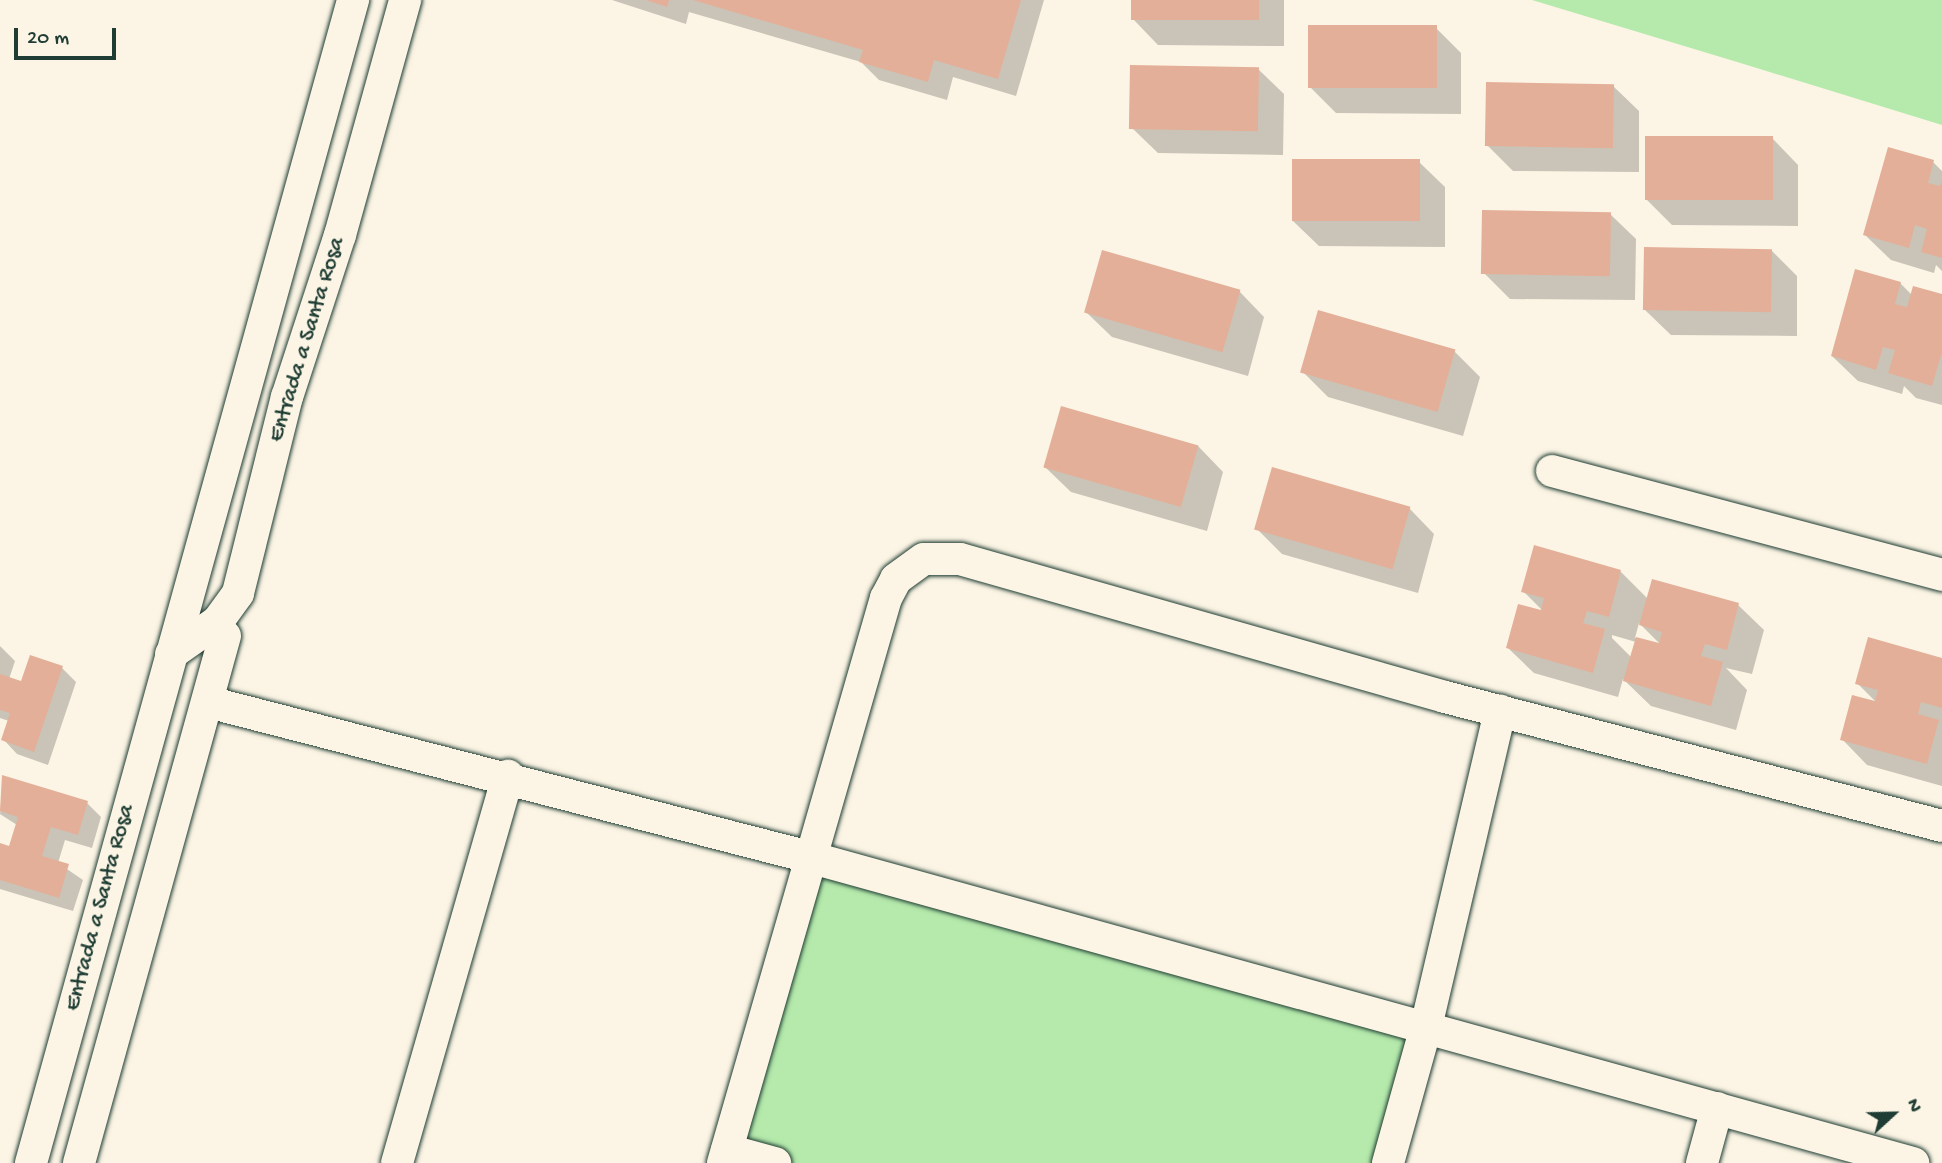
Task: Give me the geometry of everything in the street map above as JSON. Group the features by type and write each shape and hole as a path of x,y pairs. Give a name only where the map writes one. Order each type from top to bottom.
{"street":[{"name":"Entrada a Santa Rosa","path":"31,1163 353,0"},
{"name":"Entrada a Santa Rosa","path":"171,654 218,621 238,593 301,351 340,235 405,0"},
{"path":"260,336 301,351"},
{"path":"1552,471 1942,575"},
{"path":"775,1163 725,1156 886,598 896,579 924,559 970,562 1500,711 1942,826"},
{"path":"79,1163 225,636"},
{"path":"208,702 508,776 1913,1163"},
{"path":"1388,1163 1426,1027 1500,711"},
{"path":"397,1163 508,776"},
{"path":"1702,1163 1717,1108"}],"green space":[{"path":"1532,0 1942,0 1942,125 1747,65"},
{"path":"809,857 1426,1027 1388,1163 775,1163 727,1150"}],"building":[{"path":"646,0 669,0 667,7"},
{"path":"693,0 1021,0 998,79 934,60 928,82 859,62 863,50"},
{"path":"1131,0 1259,0 1259,20 1131,20"},
{"path":"1308,25 1437,25 1437,88 1308,88"},
{"path":"1130,65 1259,67 1258,131 1129,129"},
{"path":"1486,82 1614,84 1613,148 1485,146"},
{"path":"1645,136 1773,136 1773,200 1645,200"},
{"path":"1888,147 1934,160 1928,183 1940,186 1942,181 1942,258 1921,252 1927,229 1915,225 1909,248 1863,235"},
{"path":"1292,159 1420,159 1420,221 1292,221"},
{"path":"1482,210 1611,212 1610,276 1481,274"},
{"path":"1644,247 1772,249 1771,312 1643,310"},
{"path":"1102,250 1240,290 1223,352 1084,312"},
{"path":"1855,269 1901,282 1895,304 1907,307 1913,286 1942,294 1942,352 1932,386 1888,373 1895,350 1883,347 1876,370 1831,356"},
{"path":"1318,310 1455,349 1438,412 1300,372"},
{"path":"1061,406 1198,445 1181,507 1043,468"},
{"path":"1272,467 1410,507 1393,569 1254,529"},
{"path":"1534,545 1621,570 1609,617 1587,611 1583,623 1605,629 1593,673 1506,648 1518,604 1541,610 1544,598 1521,592"},
{"path":"1652,579 1739,603 1727,650 1705,644 1701,656 1723,662 1711,706 1623,681 1636,637 1659,643 1662,632 1639,625"},
{"path":"1868,637 1942,658 1942,708 1921,702 1918,714 1939,720 1927,764 1840,740 1852,695 1875,701 1878,690 1855,684"},
{"path":"30,655 63,666 34,752 1,740 10,713 0,710 0,674 21,681"},
{"path":"2,775 88,801 78,835 51,827 42,856 69,864 59,898 0,880 0,843 9,846 18,817 0,811"}]}
